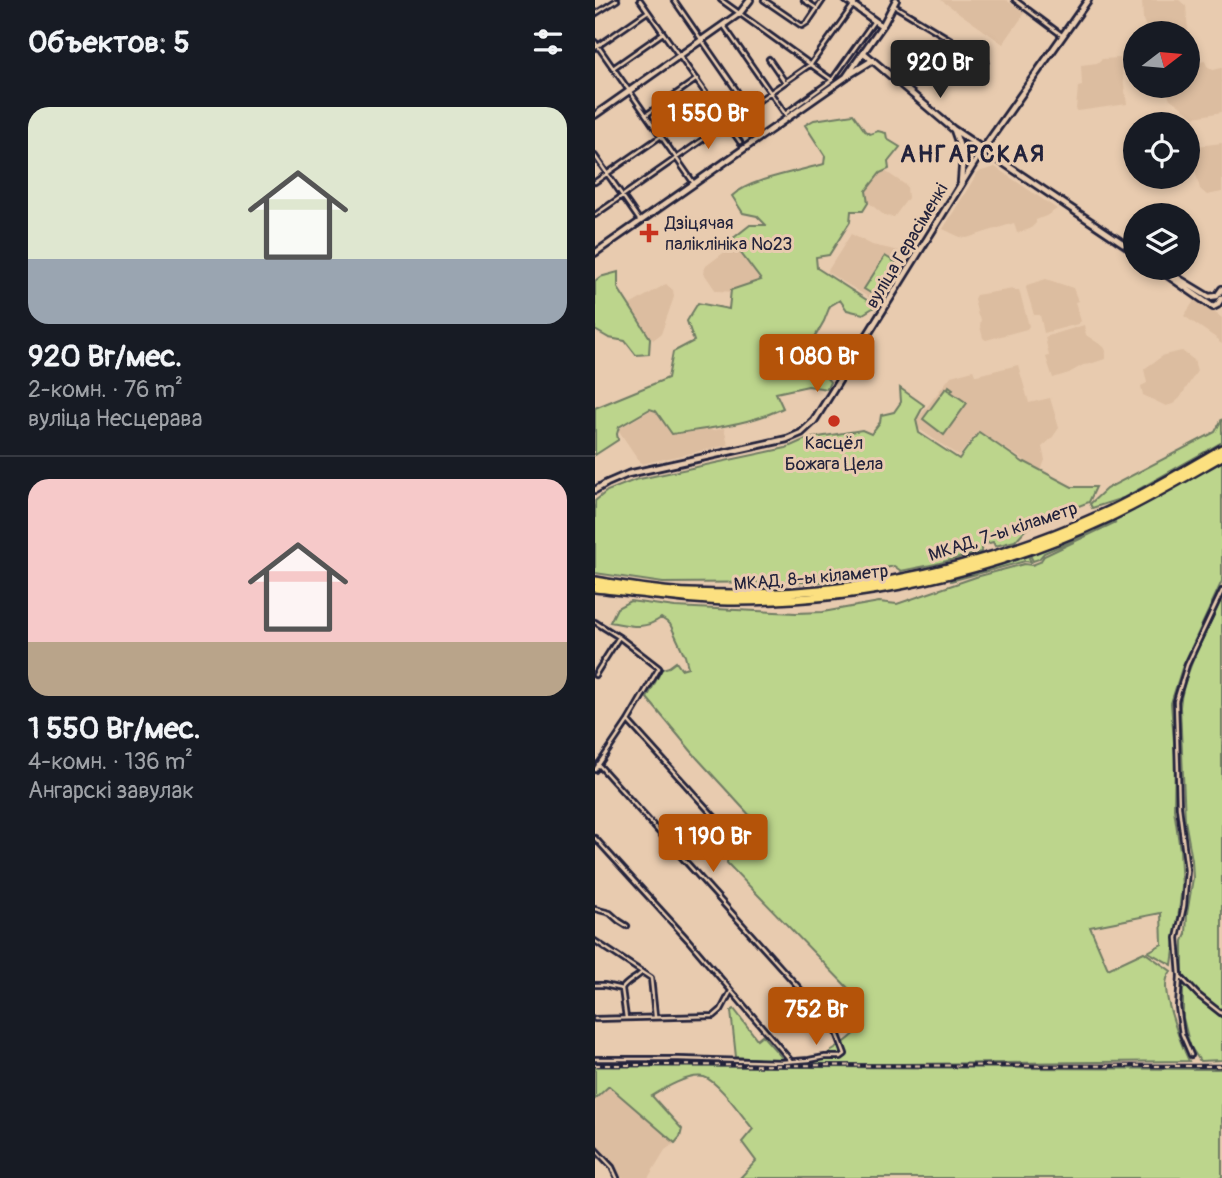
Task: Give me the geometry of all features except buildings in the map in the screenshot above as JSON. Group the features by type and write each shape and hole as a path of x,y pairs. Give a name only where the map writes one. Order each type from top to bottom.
{"highway":[{"name":"МКАД, 7-ы кіламетр","path":"904,582 998,554 1072,527 1124,504 1222,449"},
{"name":"МКАД, 7-ы кіламетр","path":"904,582 992,562 1076,532 1125,510 1222,456"},
{"name":"МКАД, 8-ы кіламетр","path":"595,581 686,593 727,595 831,590 904,582"},
{"name":"МКАД, 8-ы кіламетр","path":"595,588 727,601 832,595 904,582"}],"street":[{"path":"595,14 617,0"},
{"path":"641,0 740,142"},
{"path":"674,0 748,108"},
{"path":"721,0 832,80"},
{"path":"595,115 724,26 740,13 750,0"},
{"path":"764,0 802,26 808,22 823,0"},
{"path":"804,0 817,9"},
{"path":"846,0 855,3 882,26"},
{"path":"1015,0 1063,36"},
{"name":"вуліца Герасіменкі","path":"595,490 628,474 787,439 807,428 841,380 982,149 1088,0"},
{"path":"846,77 882,26 894,2 986,61"},
{"path":"595,215 811,64 855,3"},
{"path":"596,47 648,11"},
{"path":"595,253 832,80 874,21"},
{"path":"724,26 786,116"},
{"path":"613,68 663,33"},
{"path":"595,41 596,47 694,183"},
{"path":"864,53 953,129 1123,243"},
{"path":"769,58 785,82"},
{"path":"786,116 873,60"},
{"path":"646,115 697,79"},
{"path":"595,182 711,102"},
{"path":"953,129 963,156 960,186"},
{"path":"595,156 640,221"},
{"path":"1177,280 1207,299 1213,307 1222,298"},
{"path":"1207,299 1217,296 1222,289"},
{"path":"1191,1055 1182,1034 1178,1007 1180,976 1177,938 1184,906 1187,870 1178,807 1176,701 1187,665 1222,590"},
{"path":"595,770 659,670 658,666 619,637 596,624"},
{"path":"595,675 619,637"},
{"path":"628,720 739,844"},
{"path":"595,1059 773,1062 844,1056 836,1030 598,764"},
{"path":"595,838 688,940 791,1061"},
{"path":"595,909 610,914 627,926"},
{"path":"595,942 651,978 655,1017"},
{"path":"626,1018 622,989 642,972"},
{"path":"1180,976 1222,1014"},
{"path":"595,985 622,989"},
{"path":"595,1020 715,1016 731,991"},
{"path":"595,1149 612,1167 617,1178"}],"shaded area":[{"path":"941,0 1006,0 1025,13 1003,44"},
{"path":"1142,0 1179,0 1186,6 1187,21 1143,20"},
{"path":"1120,58 1123,98 1126,98 1127,104 1078,111 1078,87 1082,86 1081,65 1097,63 1102,59"},
{"path":"1205,61 1213,70 1222,68 1222,112 1200,116 1200,112 1188,112 1169,98 1201,98 1201,62"},
{"path":"1222,143 1222,192 1207,195 1200,189 1200,146"},
{"path":"879,167 907,186 908,198 894,217 885,216 868,202 852,181"},
{"path":"995,167 1057,209 1036,220 1030,229 1017,233 1014,223 967,238 943,229 978,172"},
{"path":"851,234 872,245 909,253 878,303 827,272"},
{"path":"734,245 759,279 736,292 716,291 703,272 706,266"},
{"path":"1046,279 1073,288 1081,321 1078,324 1044,333 1040,315 1034,315 1026,288 1027,285"},
{"path":"666,284 673,290 674,297 661,334 653,340 630,305"},
{"path":"1019,290 1029,326 1027,329 986,340 983,338 981,319 974,299 976,295"},
{"path":"1196,298 1222,318 1222,344 1184,316"},
{"path":"1084,325 1086,335 1104,347 1105,359 1053,378 1046,357 1049,356 1045,337"},
{"path":"1182,351 1194,360 1197,371 1180,398 1166,406 1143,395 1141,386 1147,383 1144,369 1164,355"},
{"path":"1018,365 1029,403 1050,398 1059,428 1042,447 1045,460 1041,471 978,431 959,456 913,425 951,376 973,370 977,375"},
{"path":"651,410 656,411 671,434 711,427 712,431 724,428 728,445 642,464 619,431"},
{"path":"608,1085 675,1143 665,1150 648,1178 619,1178 616,1170 595,1148 595,1099"}],"green space":[{"path":"853,114 865,131 870,134 878,131 886,133 887,139 900,147 888,162 889,169 880,173 866,191 868,203 863,211 851,211 850,222 829,255 816,257 817,268 876,306 863,314 847,310 840,300 830,306 803,358 815,363 843,357 839,365 826,377 830,382 827,389 808,386 776,393 783,408 770,414 728,425 672,434 656,411 650,409 619,427 618,440 595,455 595,408 668,378 673,352 694,341 687,321 698,303 729,309 731,290 761,280 731,240 750,225 766,225 757,216 743,213 732,196 762,180 824,164 825,156 805,125 814,120"},
{"path":"885,256 898,264 877,297 864,289"},
{"path":"618,272 618,288 650,338 649,354 636,355 625,341 609,338 595,330 595,281"},
{"path":"949,386 953,389 951,392 967,403 944,435 923,419 946,388 950,391"},
{"path":"900,388 924,405 916,420 919,433 959,459 979,432 1024,463 1072,487 1096,487 1089,502 1066,511 1049,513 1046,518 1026,529 1015,541 995,546 993,542 982,545 981,552 936,564 901,571 894,566 865,573 860,580 663,583 595,573 595,501 607,491 635,480 786,448 806,439 862,430 871,434 880,422 881,415 894,412 901,402"},
{"path":"1222,419 1222,442 1123,498 1092,508 1090,504 1106,489 1215,432"},
{"path":"1222,460 1222,581 1182,668 1171,703 1175,755 1174,809 1182,888 1172,965 1148,952 1162,944 1161,913 1090,927 1108,969 1144,952 1171,971 1166,984 1168,1003 1189,1061 804,1065 836,1049 863,1026 837,1000 849,989 727,863 728,855 737,846 743,844 745,847 764,831 647,698 662,669 676,662 681,669 688,667 670,624 661,618 642,626 610,622 617,608 630,601 675,607 796,613 823,612 879,602 897,604 976,577 1040,562 1044,556 1116,522 1044,553 1039,559 1033,561 1031,557 1031,562 1025,561 951,581 951,578 994,566 1078,536 1145,505"},
{"path":"1222,598 1222,1060 1200,1061 1190,1046 1183,1018 1183,941 1193,878 1185,820 1180,707 1190,666"},
{"path":"734,1009 757,1039 762,1035 785,1061 736,1057 731,1011"},
{"path":"595,1066 1222,1069 1222,1178 740,1178 756,1161 742,1142 753,1129 710,1080 704,1077 691,1078 677,1082 652,1096 682,1129 675,1143 609,1086 595,1099"}],"railway":[{"path":"595,1065 1222,1066"}],"place":[{"name":"Дзіцячая паліклініка №23","path":"649,233"},
{"name":"Касцёл Божага Цела","path":"834,421"}],"district":[{"name":"АНГАРСКАЯ","path":"973,154"}]}
